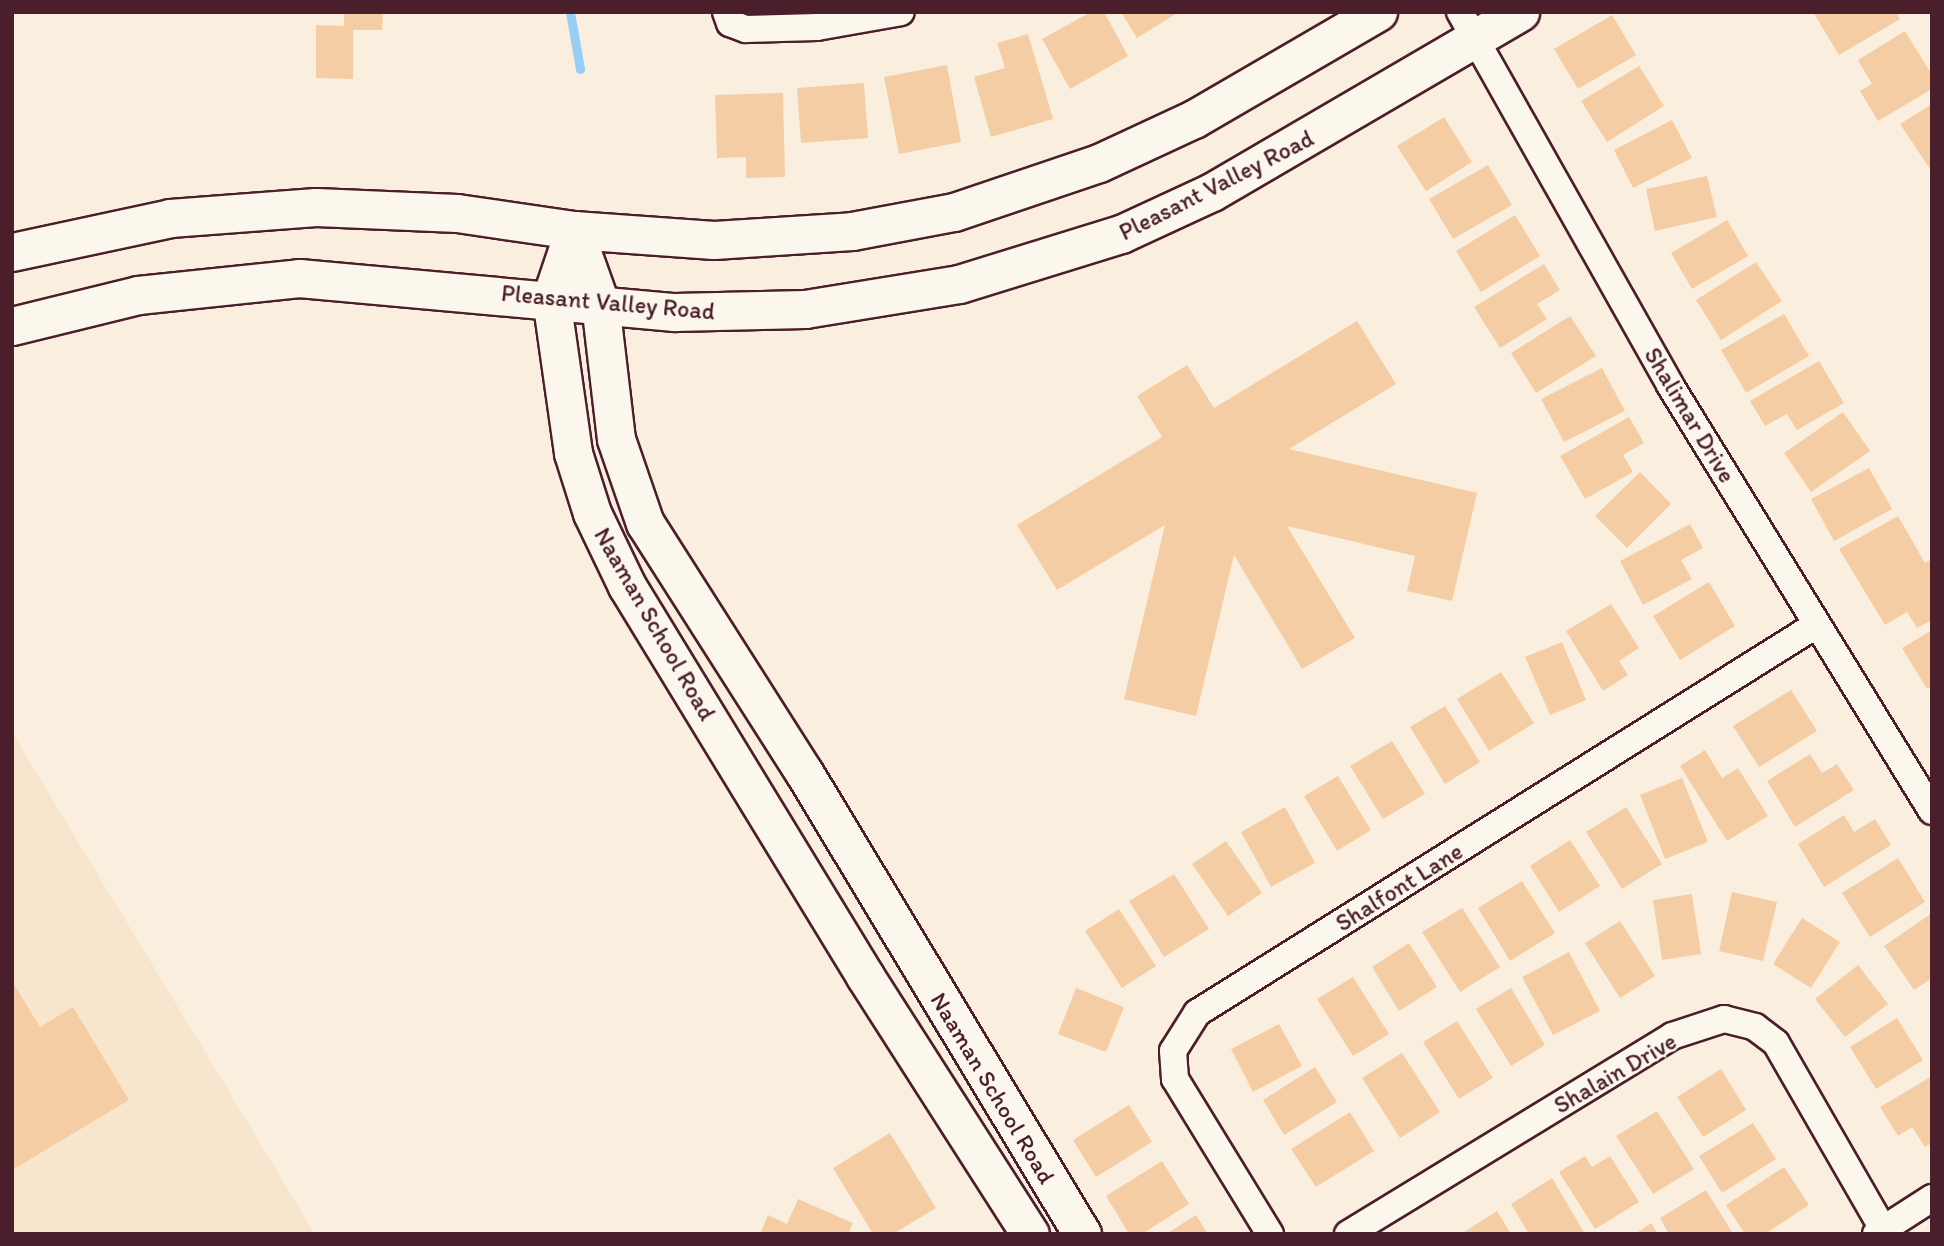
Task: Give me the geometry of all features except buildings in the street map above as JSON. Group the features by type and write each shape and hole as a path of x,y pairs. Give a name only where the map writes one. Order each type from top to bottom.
{"main road":[{"path":"12,253 170,218 303,207 457,213 574,230 754,240 852,231 954,212 1024,192 1195,119 1378,12"},
{"name":"Pleasant Valley Road","path":"12,327 138,295 299,278 551,298 674,312 804,309 959,284 1121,234 1212,192 1468,25 1520,12"},
{"name":"Naaman School Road","path":"574,230 551,298 573,453 592,513 627,586 865,976 1030,1234"},
{"name":"Naaman School Road","path":"574,230 600,303 616,439 645,523 805,774 1082,1234"}],"street":[{"path":"728,18 746,29 817,27 901,12"},
{"name":"Shalimar Drive","path":"1468,25 1670,385 1932,811"},
{"name":"Shalfont Lane","path":"1270,1234 1175,1079 1173,1051 1197,1013 1816,625"},
{"name":"Shalain Drive","path":"1348,1234 1672,1036 1724,1019 1755,1027 1776,1043 1880,1231"},
{"path":"1880,1231 1932,1198"}],"shaded area":[{"path":"12,732 315,1234 12,1234"}],"waterway":[{"path":"570,12 580,69"}]}
